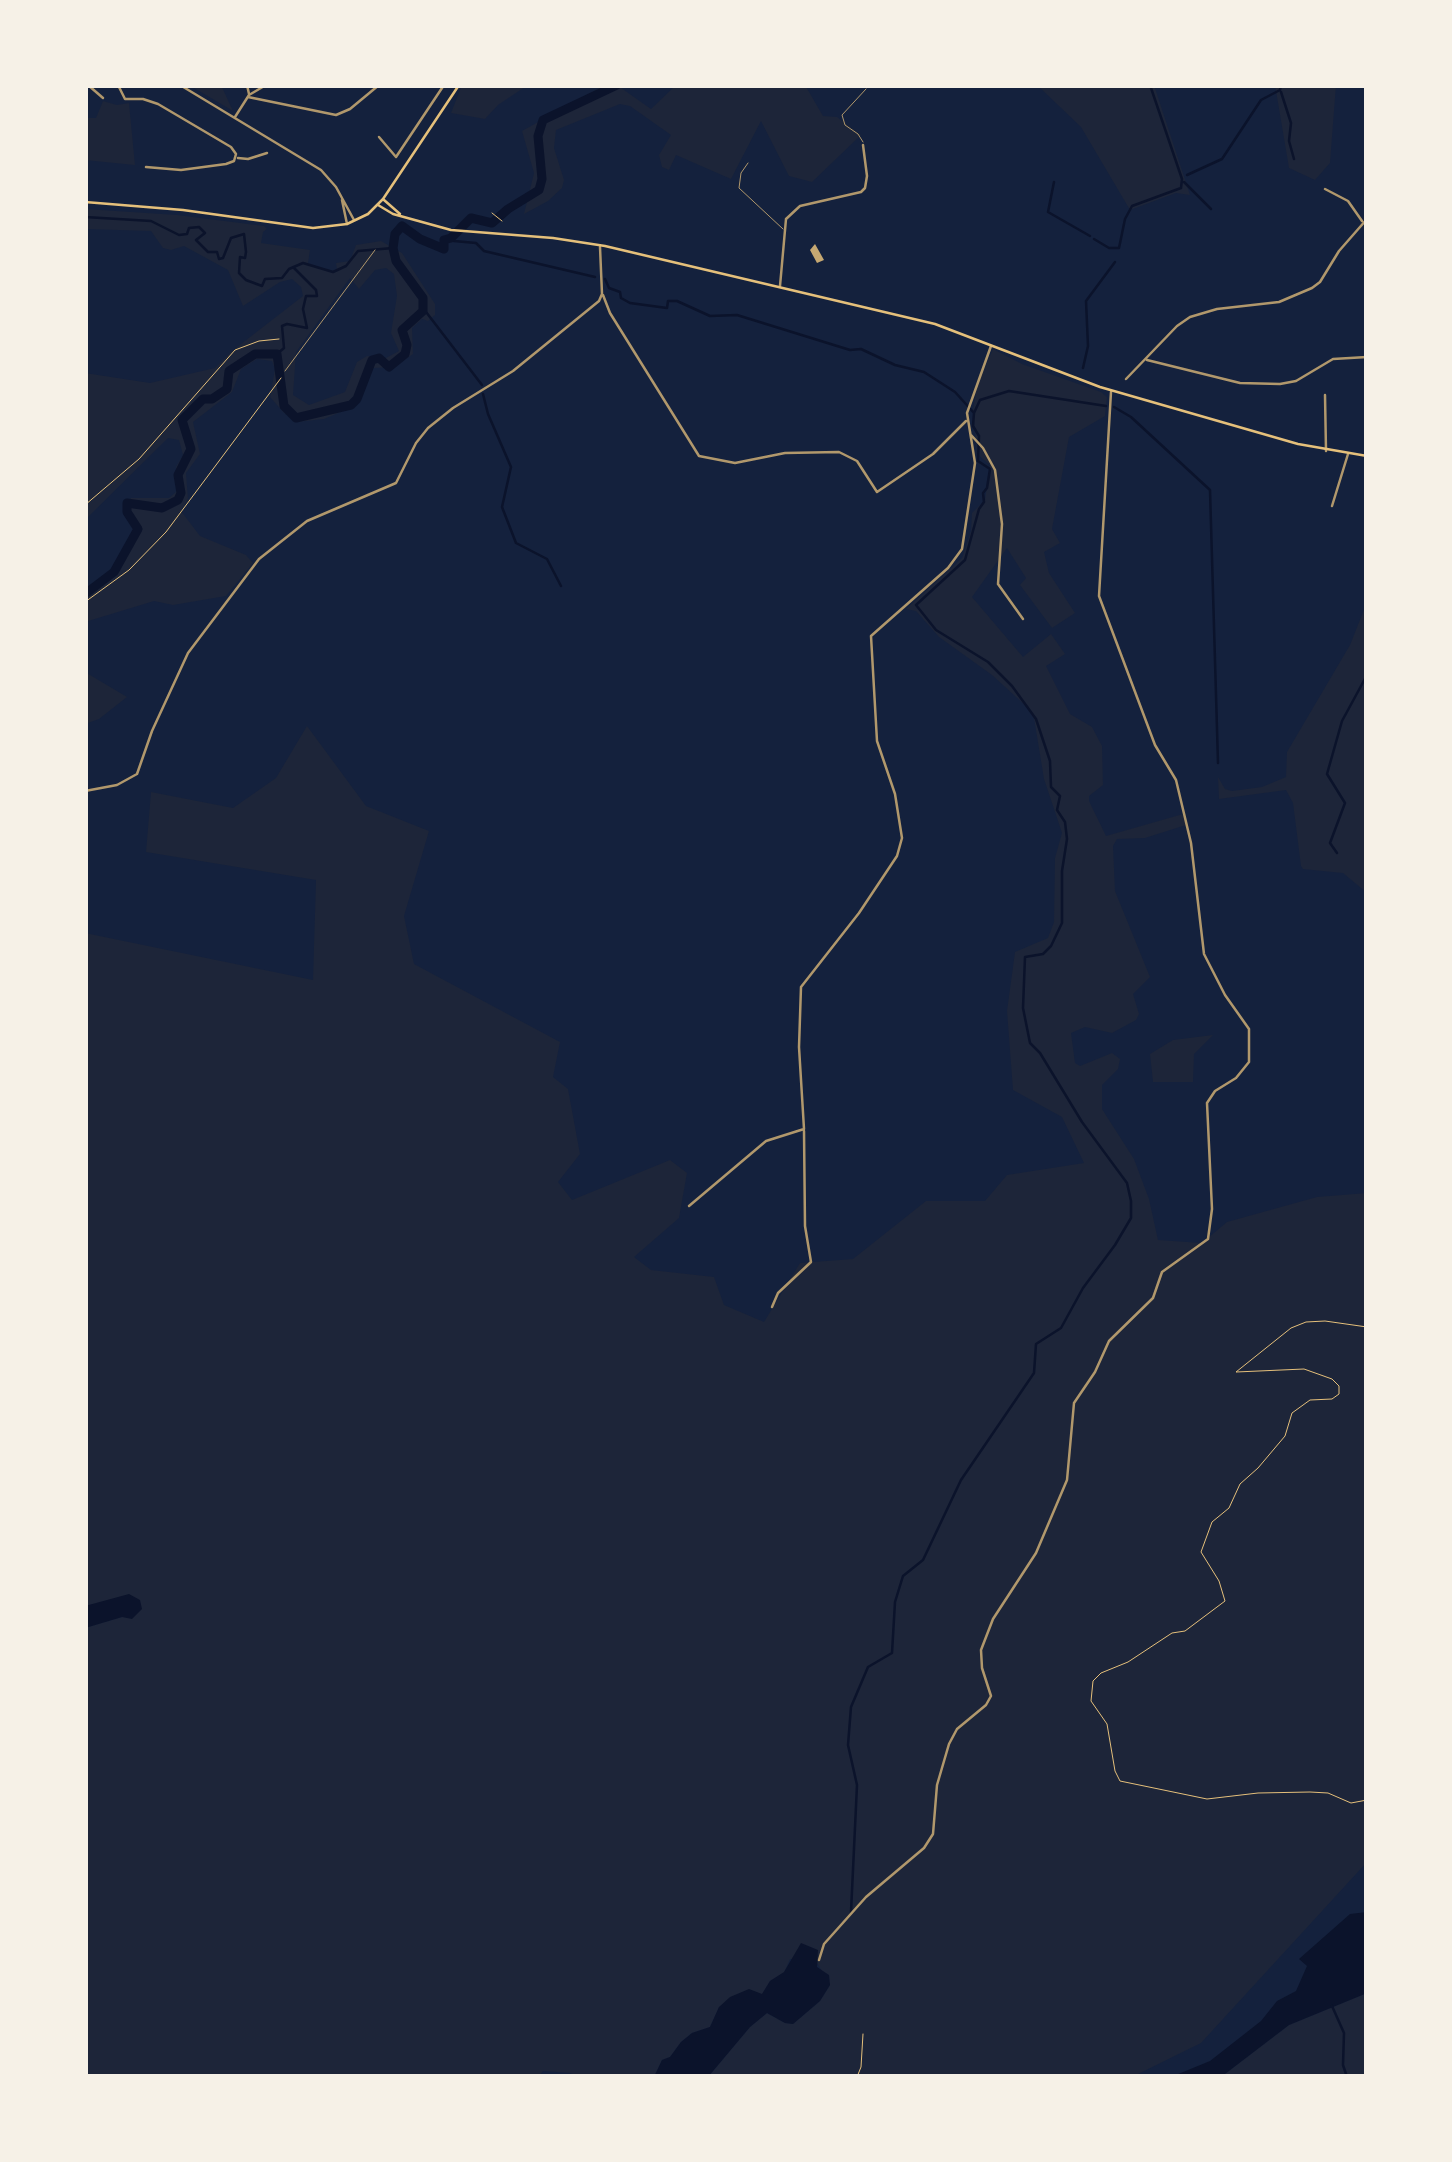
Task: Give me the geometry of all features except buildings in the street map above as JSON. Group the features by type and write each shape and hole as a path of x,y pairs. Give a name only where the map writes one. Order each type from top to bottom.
{"main road":[{"path":"85,202 183,210 313,228 354,222 383,200 458,85"},
{"path":"383,200 402,215"},
{"path":"378,205 444,228 600,245 935,324 1111,390 1326,451 1367,456"}],"street":[{"path":"88,85 103,98"},
{"path":"118,85 125,99 158,104 231,148 236,158"},
{"path":"180,85 317,167 332,180 354,222"},
{"path":"247,85 248,96"},
{"path":"234,118 248,96 266,85"},
{"path":"248,96 336,116 350,110 379,85"},
{"path":"379,138 396,157 444,85"},
{"path":"780,288 783,228 795,208 865,188 864,146"},
{"path":"146,167 180,170 268,154"},
{"path":"1126,379 1176,326 1200,312 1262,306 1320,282 1339,250 1365,220 1348,200 1324,189"},
{"path":"342,198 347,224"},
{"path":"600,245 602,294 610,313 702,457 735,462 785,454 840,452 857,461 877,492 933,454 967,420"},
{"path":"85,791 117,785 137,774 188,653 259,559 307,521 396,483 428,428 452,408 513,371 592,308 602,294"},
{"path":"772,1307 778,1293 810,1262 805,1226 800,987 859,913 897,856 902,838 895,794 877,740 871,636 948,568 962,549 974,462 967,420 971,398 992,345"},
{"path":"1145,359 1188,372 1259,384 1296,381 1345,356 1367,358"},
{"path":"819,1960 824,1944 866,1897 924,1848 933,1834 937,1785 949,1744 958,1729 991,1696 981,1650 993,1619 1036,1553 1067,1480 1074,1403 1095,1372 1109,1340 1146,1308 1162,1272 1208,1239 1212,1222 1207,1102 1214,1091 1246,1070 1252,1035 1204,954 1191,843 1181,798 1168,763 1151,736 1099,596 1111,390"},
{"path":"1325,395 1326,451"},
{"path":"970,434 995,470 1002,524 998,584 1023,619"},
{"path":"1332,506 1348,454"},
{"path":"689,1206 766,1141 804,1129"}],"lane":[{"path":"864,146 862,138 842,119 847,106 866,89"},
{"path":"748,163 741,173 739,188 783,228"},
{"path":"285,371 375,250"}],"path":[{"path":"492,214 502,221"},
{"path":"85,505 139,459 235,350 279,339"},
{"path":"85,602 128,570 166,532 285,371"},
{"path":"1367,1327 1326,1320 1306,1322 1291,1328 1236,1372 1304,1369 1332,1379 1339,1386 1339,1394 1332,1399 1310,1400 1292,1412 1285,1436 1240,1484 1229,1508 1212,1522 1201,1552 1220,1581 1226,1601 1184,1632 1168,1635 1128,1662 1101,1673 1093,1681 1091,1701 1106,1724 1114,1771 1120,1781 1207,1799 1310,1792 1328,1793 1350,1802 1367,1800"},
{"path":"857,2077 863,2034"}],"shaded area":[{"path":"189,85 221,85 233,111"},
{"path":"462,85 528,85 485,119 451,113"},
{"path":"605,85 617,85 651,109 676,85 805,85 823,116 837,117 861,135 812,182 789,176 761,121 731,179 676,155 669,170 662,167 659,155 671,135 630,106 620,104 556,130 554,148 564,180 562,188 524,214 534,173 522,131"},
{"path":"1037,85 1154,85 1190,195 1176,193 1130,210 1081,127"},
{"path":"1275,85 1336,85 1330,163 1315,180 1289,168"},
{"path":"103,101 129,103 135,165 85,160 85,118 96,118"},
{"path":"85,209 264,226 267,229 261,243 310,250 308,263 329,271 337,270 336,263 350,261 356,245 381,241 402,253 435,304 435,315 412,328 413,354 394,367 373,368 362,380 357,405 324,419 297,422 270,397 275,369 272,361 257,359 241,369 232,392 193,422 200,454 186,473 188,499 181,511 200,536 246,555 253,563 226,596 173,605 154,601 85,622 85,589 123,561 127,542 139,528 126,511 131,498 169,498 176,492 176,467 183,455 179,440 168,438 85,520 85,373 150,383 215,368 303,296 301,287 292,279 280,282 243,306 228,270 184,246 163,248 151,231 85,229","holes":["386,268 394,274 397,296 391,333 399,351 386,358 367,356 357,362 345,392 309,405 293,395 296,352 350,278 359,289 375,270"]},
{"path":"993,349 1107,397 1105,416 1069,437 1052,529 1060,543 1044,552 1049,573 1075,613 1052,628 1020,585 1026,578 1007,548 972,597 1023,657 1051,634 1065,654 1046,666 1070,714 1092,727 1102,746 1103,785 1089,796 1089,801 1106,836 1183,814 1186,825 1145,838 1117,839 1113,846 1115,891 1150,977 1133,994 1139,1014 1136,1020 1112,1033 1085,1027 1071,1033 1075,1063 1080,1066 1112,1053 1120,1059 1118,1069 1102,1085 1102,1109 1134,1159 1149,1199 1158,1240 1202,1243 1227,1222 1317,1197 1367,1193 1367,1862 1201,2043 1132,2077 708,2077 750,2027 767,2013 793,2024 820,2001 830,1985 816,1961 790,1959 784,1973 770,1981 762,1995 719,2007 710,2027 681,2042 670,2057 662,2060 654,2077 580,2077 543,2071 538,2077 85,2077 85,1628 122,1617 95,1604 85,1606 85,933 313,980 316,880 146,852 151,792 233,808 276,778 307,726 366,806 429,831 404,916 414,964 560,1042 553,1077 568,1089 580,1154 558,1182 572,1200 670,1160 687,1173 679,1218 634,1257 651,1270 714,1277 724,1305 764,1322 800,1263 853,1259 926,1201 985,1201 1007,1175 1084,1163 1062,1117 1013,1090 1007,1011 1015,952 1048,938 1054,922 1055,858 1062,833 1044,779 1034,718 992,675 939,637 916,611 906,609 962,558 972,513 985,500 990,465 977,454 973,410 977,386"},
{"path":"1367,602 1367,893 1343,873 1303,869 1293,803 1286,790 1219,799 1218,777 1225,789 1232,791 1262,787 1286,777 1287,752 1350,645"},
{"path":"85,672 127,697 99,719 85,724"},
{"path":"1213,1035 1194,1054 1193,1082 1153,1082 1150,1054 1173,1040"},
{"path":"129,1594 140,1600 142,1609 132,1619 122,1617 85,1628 85,1606"},
{"path":"1367,1912 1367,1993 1289,2025 1221,2077 1171,2077 1210,2061 1261,2021 1277,2001 1296,1991 1307,1966 1299,1959 1350,1914"},
{"path":"801,1943 818,1950 817,1967 829,1975 830,1985 820,2001 793,2024 767,2013 750,2027 708,2077 654,2077 662,2060 670,2057 681,2042 710,2027 719,2007 730,1997 749,1989 762,1994 770,1981 784,1972"},
{"path":"1367,1993 1367,2077 1221,2077 1289,2025"}],"waterway":[{"path":"85,594 114,572 138,529 127,512 127,503 162,508 178,500 178,475 191,449 182,420 203,399 212,399 227,389 229,371 255,354 277,354 284,406 296,418 351,405 372,360 379,358 389,367 405,354 407,345 402,330 423,311 423,298 396,261 395,234 402,226 444,249 444,240 471,218 492,223 539,190 542,179 538,136 543,120 617,85"},
{"path":"1094,239 1109,248 1119,248 1132,206 1181,188 1182,179 1150,85"},
{"path":"1187,175 1222,159 1261,100 1280,90 1281,85"},
{"path":"1281,92 1291,123 1289,141 1294,159"},
{"path":"1054,182 1048,212 1090,236"},
{"path":"1184,182 1211,209"},
{"path":"85,217 151,221 179,235 199,227 205,233 196,240 208,252 217,252 219,259 231,238 244,234 246,252 245,258 240,257 239,273 262,286 265,279 282,278 289,269 303,263 333,272 346,266 358,251 393,248"},
{"path":"451,238 476,243 484,251 595,277"},
{"path":"1083,368 1088,346 1086,301 1115,262"},
{"path":"277,354 284,348 282,326 307,328 303,309 306,296 317,296 316,290 294,268"},
{"path":"605,279 609,288 620,292 621,298 630,303 667,308 668,301 677,301 710,316 737,315 850,350 861,349 895,365 924,372 955,392 974,413 973,426 979,436 978,461 990,469 984,502 965,560 916,605 936,630 988,662 1036,719 1050,761 1051,787 1060,796 1057,810 1065,822 1067,839 1062,871 1062,923 1043,954 1025,957 1023,1008 1030,1043 1127,1183 1131,1201 1131,1218 1115,1245 1083,1288 1061,1328 1036,1344 1034,1373 961,1480 923,1560 903,1576 895,1602 892,1653 868,1667 851,1707 848,1745 857,1785 851,1912"},
{"path":"423,308 482,385"},
{"path":"974,413 980,400 1009,391 1106,406"},
{"path":"483,394 511,467 502,507 516,543 547,559 561,586"},
{"path":"1114,407 1131,417 1210,490 1218,763"},
{"path":"1337,853 1330,843 1345,803 1327,774 1342,721 1367,675"},
{"path":"1332,2006 1344,2033 1343,2065 1347,2077"}]}
